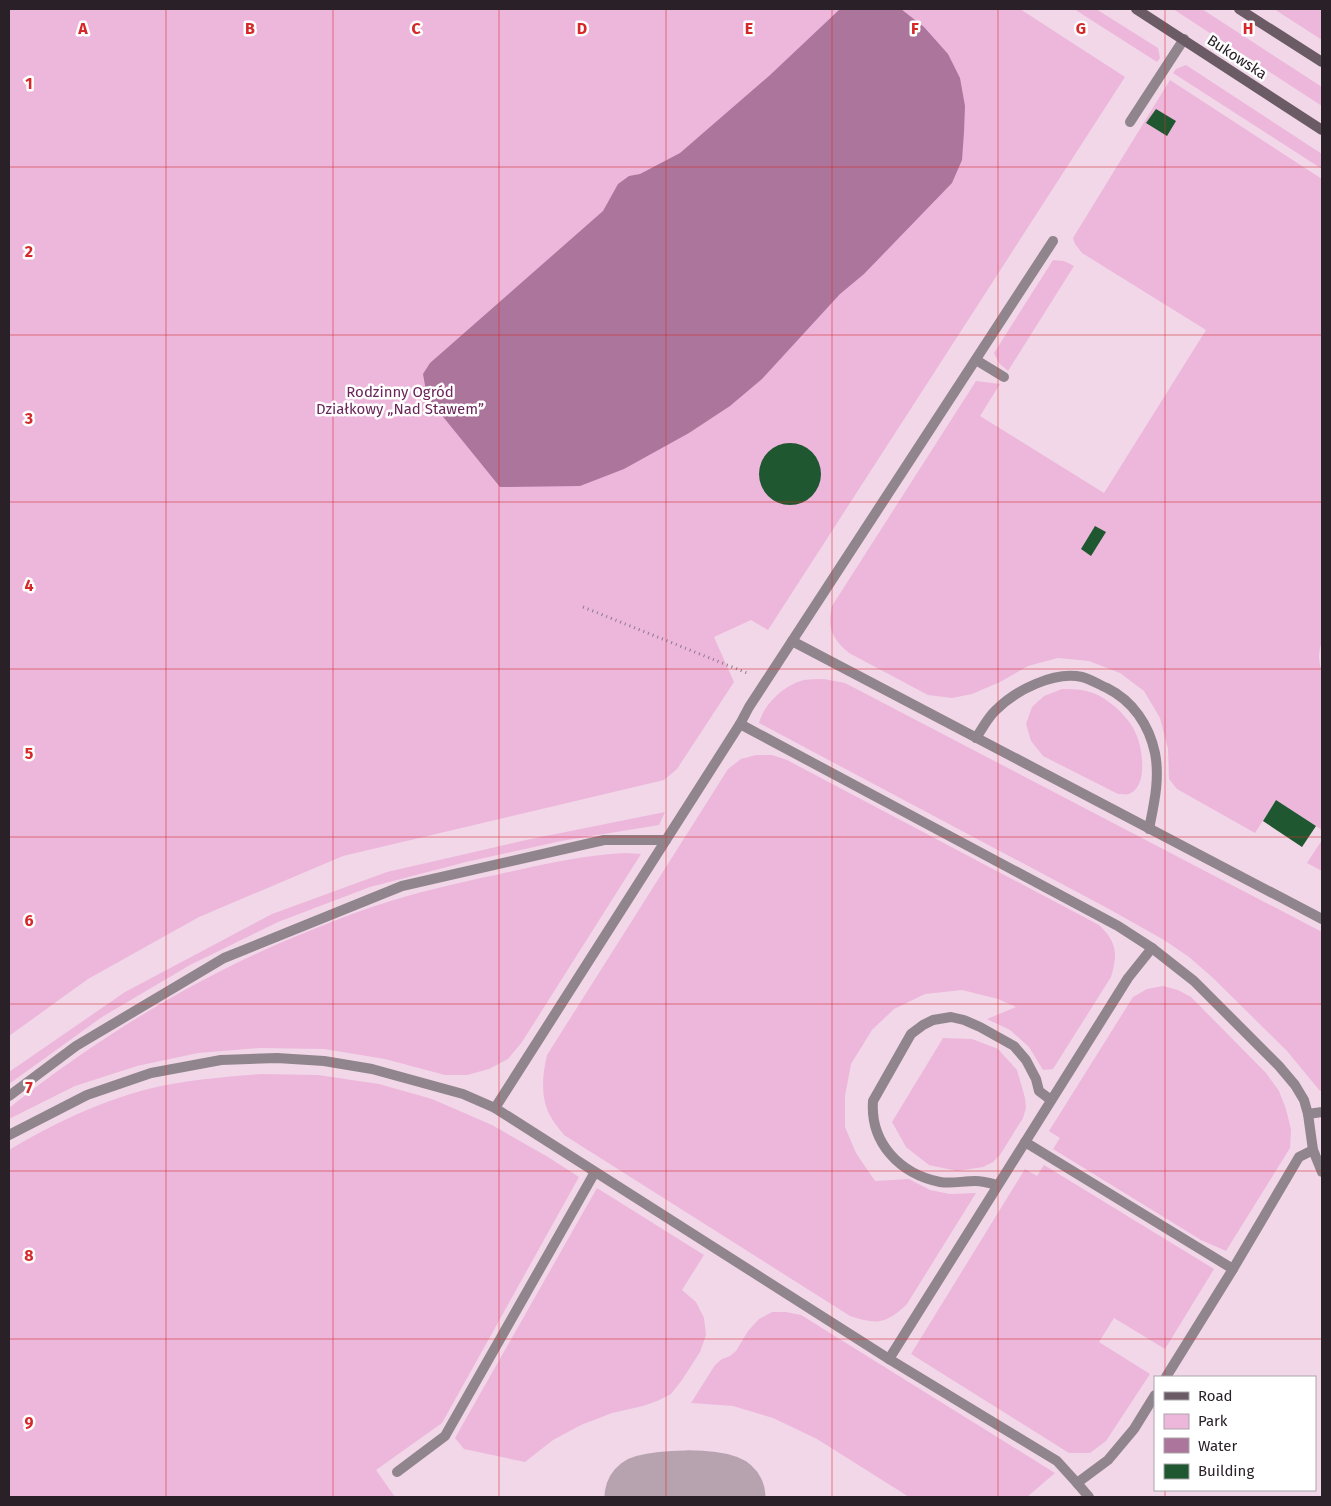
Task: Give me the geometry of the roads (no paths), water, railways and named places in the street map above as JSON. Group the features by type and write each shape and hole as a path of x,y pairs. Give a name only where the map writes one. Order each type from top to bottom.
{"main road":[{"name":"Bukowska","path":"1136,9 1322,130"},
{"path":"1239,9 1322,62"}],"lane":[{"path":"1130,122 1184,39"},
{"path":"495,1108 749,707 1053,241"},
{"path":"976,360 1004,377"},
{"path":"792,641 1322,919"},
{"path":"976,738 995,710 1024,690 1044,680 1063,676 1083,677 1113,691 1134,707 1150,734 1158,778 1150,829"},
{"path":"740,724 1118,926 1152,948 1194,980 1279,1066 1295,1085 1304,1100 1313,1150 1322,1172"},
{"path":"9,1096 76,1046 224,958 402,886 604,840 666,840"},
{"path":"889,1359 1128,978 1152,948"},
{"path":"997,1185 974,1181 941,1182 925,1177 908,1169 893,1158 880,1140 874,1125 873,1101 912,1034 933,1020 951,1017 980,1026 1014,1046 1026,1060 1040,1091 1050,1100"},
{"path":"9,1135 87,1095 150,1073 221,1060 277,1058 324,1061 372,1069 463,1094 495,1108 889,1359 1057,1461 1089,1497"},
{"path":"1308,1114 1322,1112"},
{"path":"1025,1142 1233,1269"},
{"path":"1167,1376 1300,1157 1313,1150"},
{"path":"397,1472 445,1436 595,1172"},
{"path":"1077,1483 1108,1460 1134,1429 1154,1397"}],"water":[{"path":"840,9 901,9 924,27 948,54 960,78 965,106 962,160 952,183 864,274 840,294 762,379 730,406 689,433 624,469 580,486 500,487 427,397 423,374 430,363 603,211 618,184 629,176 640,174 680,153 769,76"}],"park label":[{"name":"Rodzinny Ogród Działkowy „Nad Stawem”","path":"400,400"}]}
